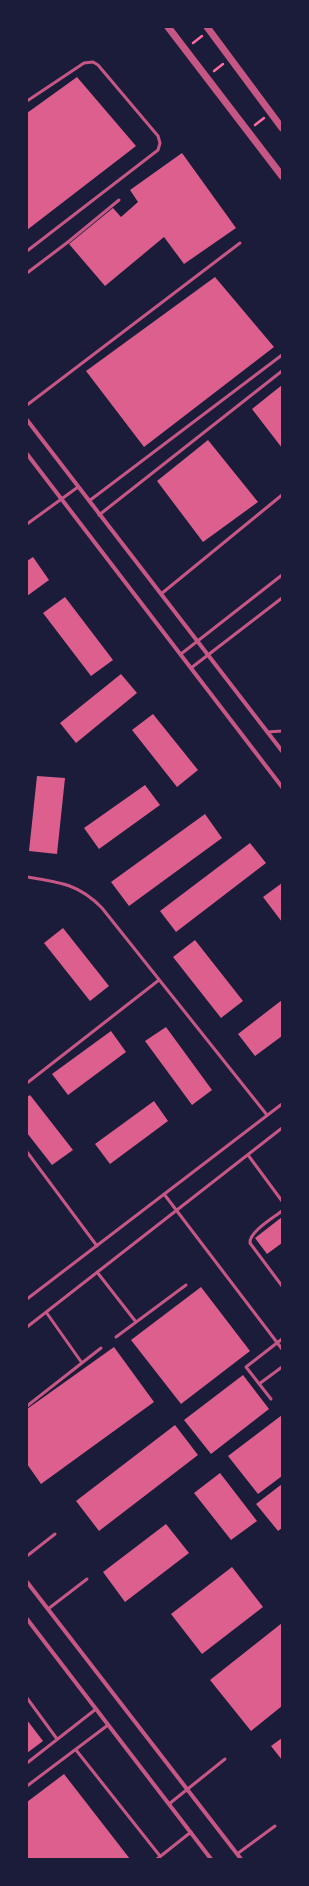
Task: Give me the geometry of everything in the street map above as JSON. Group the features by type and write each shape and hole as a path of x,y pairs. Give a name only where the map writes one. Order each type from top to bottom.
{"street":[{"path":"168,27 282,176"},
{"path":"208,29 282,128"},
{"path":"27,420 282,751"},
{"path":"27,454 282,787"},
{"path":"27,1582 241,1859"},
{"path":"27,1619 211,1859"}],"lane":[{"path":"27,101 84,63 93,62 98,65 158,136 160,143 158,150 27,251"},
{"path":"27,273 68,242 119,200"},
{"path":"27,405 240,243"},
{"path":"89,501 282,355"},
{"path":"100,515 282,372"},
{"path":"27,524 78,487"},
{"path":"161,594 282,495"},
{"path":"181,654 282,575"},
{"path":"191,668 282,598"},
{"path":"268,732 282,731"},
{"path":"27,878 64,883 91,897 102,908 267,1115"},
{"path":"27,1083 159,980"},
{"path":"27,1299 282,1104"},
{"path":"27,1327 282,1128"},
{"path":"27,1152 97,1246"},
{"path":"248,1155 282,1201"},
{"path":"164,1194 282,1349"},
{"path":"282,1211 252,1234 249,1240 282,1286"},
{"path":"97,1272 136,1322"},
{"path":"116,1337 186,1285"},
{"path":"46,1312 82,1363"},
{"path":"271,1399 246,1367 282,1339"},
{"path":"27,1406 101,1348"},
{"path":"259,1384 282,1367"},
{"path":"27,1556 55,1534"},
{"path":"48,1609 87,1579"},
{"path":"27,1698 57,1739"},
{"path":"27,1763 96,1709"},
{"path":"27,1786 108,1725"},
{"path":"76,1750 160,1856"},
{"path":"169,1804 225,1759"},
{"path":"237,1854 275,1826"},
{"path":"157,1859 191,1832"}],"path":[{"path":"184,49 208,29"},
{"path":"206,77 230,59"},
{"path":"247,131 271,114"}],"building":[{"path":"77,77 136,146 27,230 27,113"},
{"path":"182,153 236,228 184,264 164,237 105,286 69,244 113,208 121,217 138,202 130,190"},
{"path":"215,277 274,347 144,447 86,371"},
{"path":"282,385 282,448 252,409"},
{"path":"208,440 258,502 203,542 157,481"},
{"path":"33,557 49,580 27,596 27,561"},
{"path":"65,597 113,660 91,676 43,613"},
{"path":"121,674 137,693 76,743 60,723"},
{"path":"153,714 198,770 177,787 132,730"},
{"path":"37,776 65,778 57,854 29,851"},
{"path":"145,785 160,805 99,849 84,828"},
{"path":"205,814 222,838 129,906 111,882"},
{"path":"250,843 266,863 176,932 160,911"},
{"path":"282,883 282,922 263,897"},
{"path":"63,928 109,986 90,1001 44,943"},
{"path":"195,940 243,1001 221,1018 173,957"},
{"path":"282,1000 282,1036 255,1056 238,1034"},
{"path":"166,1027 212,1090 192,1105 145,1041"},
{"path":"111,1031 126,1052 68,1095 52,1074"},
{"path":"30,1095 73,1150 52,1165 27,1133 27,1097"},
{"path":"154,1101 168,1121 110,1164 95,1144"},
{"path":"282,1217 282,1243 267,1254 255,1238"},
{"path":"201,1287 250,1351 181,1404 131,1340"},
{"path":"114,1347 154,1402 41,1484 27,1464 27,1409"},
{"path":"243,1375 269,1409 211,1454 184,1420"},
{"path":"282,1415 282,1476 258,1494 228,1456"},
{"path":"175,1425 198,1455 99,1531 76,1501"},
{"path":"220,1473 257,1521 231,1540 194,1493"},
{"path":"282,1484 282,1528 278,1531 256,1504"},
{"path":"166,1524 189,1553 125,1602 103,1572"},
{"path":"232,1567 263,1607 202,1654 171,1614"},
{"path":"282,1623 282,1706 251,1731 210,1680"},
{"path":"27,1720 43,1741 27,1753"},
{"path":"282,1738 282,1760 271,1746"},
{"path":"64,1774 130,1859 27,1859 27,1802"}]}
